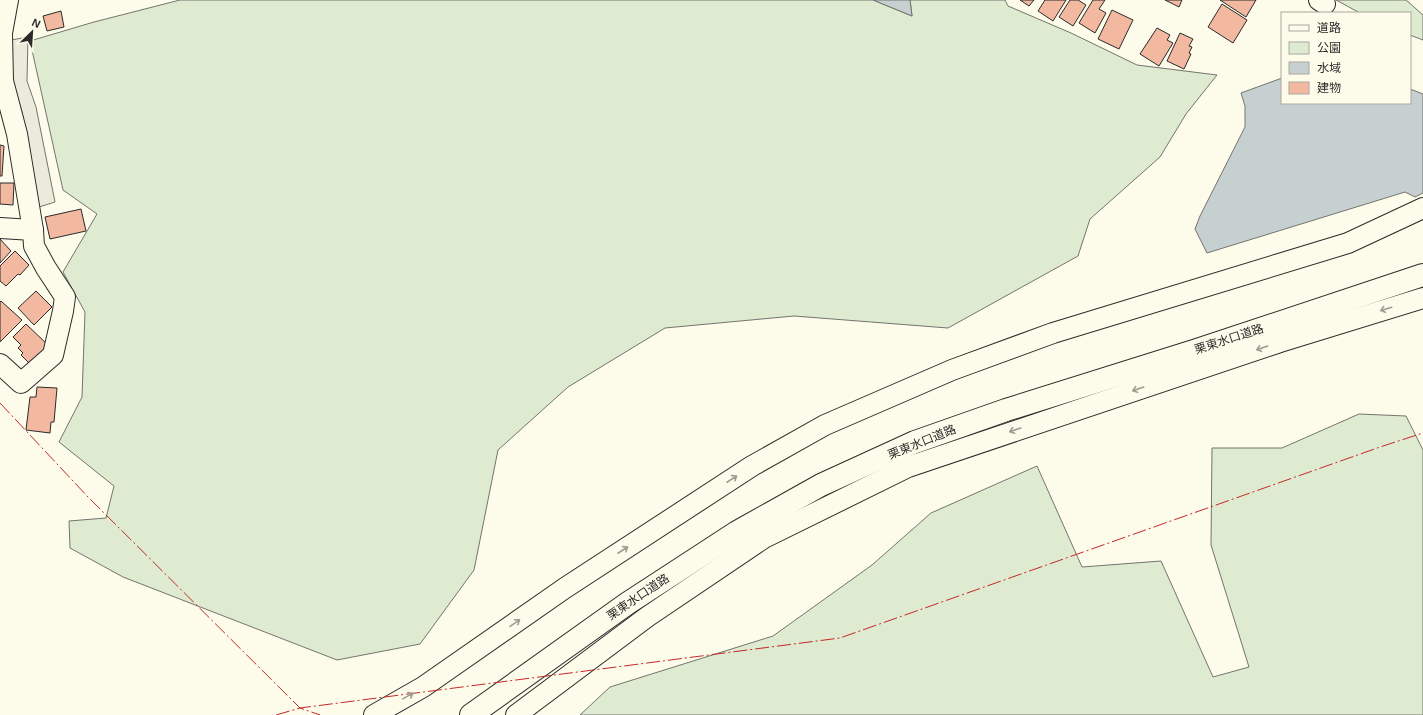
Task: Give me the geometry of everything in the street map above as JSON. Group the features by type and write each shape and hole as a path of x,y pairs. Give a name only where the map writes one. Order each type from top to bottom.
{"highway":[{"name":"栗東水口道路","path":"471,715 628,603 737,532 822,485 915,442 1006,410 1194,351 1423,274"}],"street":[{"path":"0,364 22,383 53,355 64,311 65,297 34,246 33,230 8,133 3,82 1,33 8,0"},
{"path":"374,715 423,687 564,588 752,466 825,425 952,370 1053,334 1348,243 1423,208"},
{"path":"0,228 33,230"},
{"path":"516,715 647,617 764,538 908,467 1280,342 1423,298"}],"green space":[{"path":"180,0 873,0 912,16 910,0 1005,0 1008,6 1071,33 1137,65 1217,75 1186,114 1160,157 1090,219 1078,256 948,328 794,316 665,328 568,387 498,450 474,570 420,644 337,660 123,577 70,548 69,521 106,518 114,486 59,442 82,397 85,312 63,272 97,214 63,190 30,41 94,22"},
{"path":"1336,0 1406,0 1423,15 1423,40 1411,35 1411,12 1358,12"},
{"path":"1359,414 1406,416 1423,450 1423,715 580,715 610,687 773,636 872,565 931,513 1037,466 1082,567 1161,561 1213,677 1249,667 1211,545 1212,448 1282,448"}],"shaded area":[{"path":"28,37 27,81 36,107 55,202 39,207 22,112 11,81 11,40"}],"water":[{"path":"873,0 910,0 912,16"},
{"path":"1281,78 1281,104 1411,104 1411,89 1423,94 1423,193 1415,197 1405,192 1207,253 1195,229 1200,216 1245,127 1245,106 1241,93"}],"building":[{"path":"1020,0 1034,0 1029,6"},
{"path":"1045,0 1066,0 1053,21 1038,11"},
{"path":"1070,0 1078,0 1086,5 1073,26 1059,17"},
{"path":"1093,0 1105,0 1099,9 1106,13 1095,33 1079,23"},
{"path":"1165,0 1182,0 1179,7"},
{"path":"1220,0 1256,0 1246,17"},
{"path":"1222,4 1247,20 1233,43 1208,27"},
{"path":"1112,10 1133,20 1119,49 1098,39"},
{"path":"61,11 64,27 47,31 43,16"},
{"path":"1157,28 1170,35 1167,40 1173,43 1159,66 1140,54"},
{"path":"1180,33 1193,39 1189,46 1192,47 1189,53 1191,54 1184,69 1167,61"},
{"path":"0,145 4,146 2,176 0,176"},
{"path":"0,183 14,183 13,205 0,204"},
{"path":"81,209 86,231 50,239 45,217"},
{"path":"0,239 11,251 0,263"},
{"path":"15,251 29,265 20,275 18,274 6,286 0,281 0,266"},
{"path":"36,291 52,307 34,325 18,308"},
{"path":"1,301 22,320 0,342 0,302"},
{"path":"26,324 48,345 32,366 21,355 23,353 18,348 21,345 13,337"},
{"path":"37,387 57,388 54,422 51,422 50,433 26,430 30,397 36,397"}],"power":[{"path":"0,403 88,497 300,708 320,715"},
{"path":"276,715 300,708 840,638 1423,433"}]}
